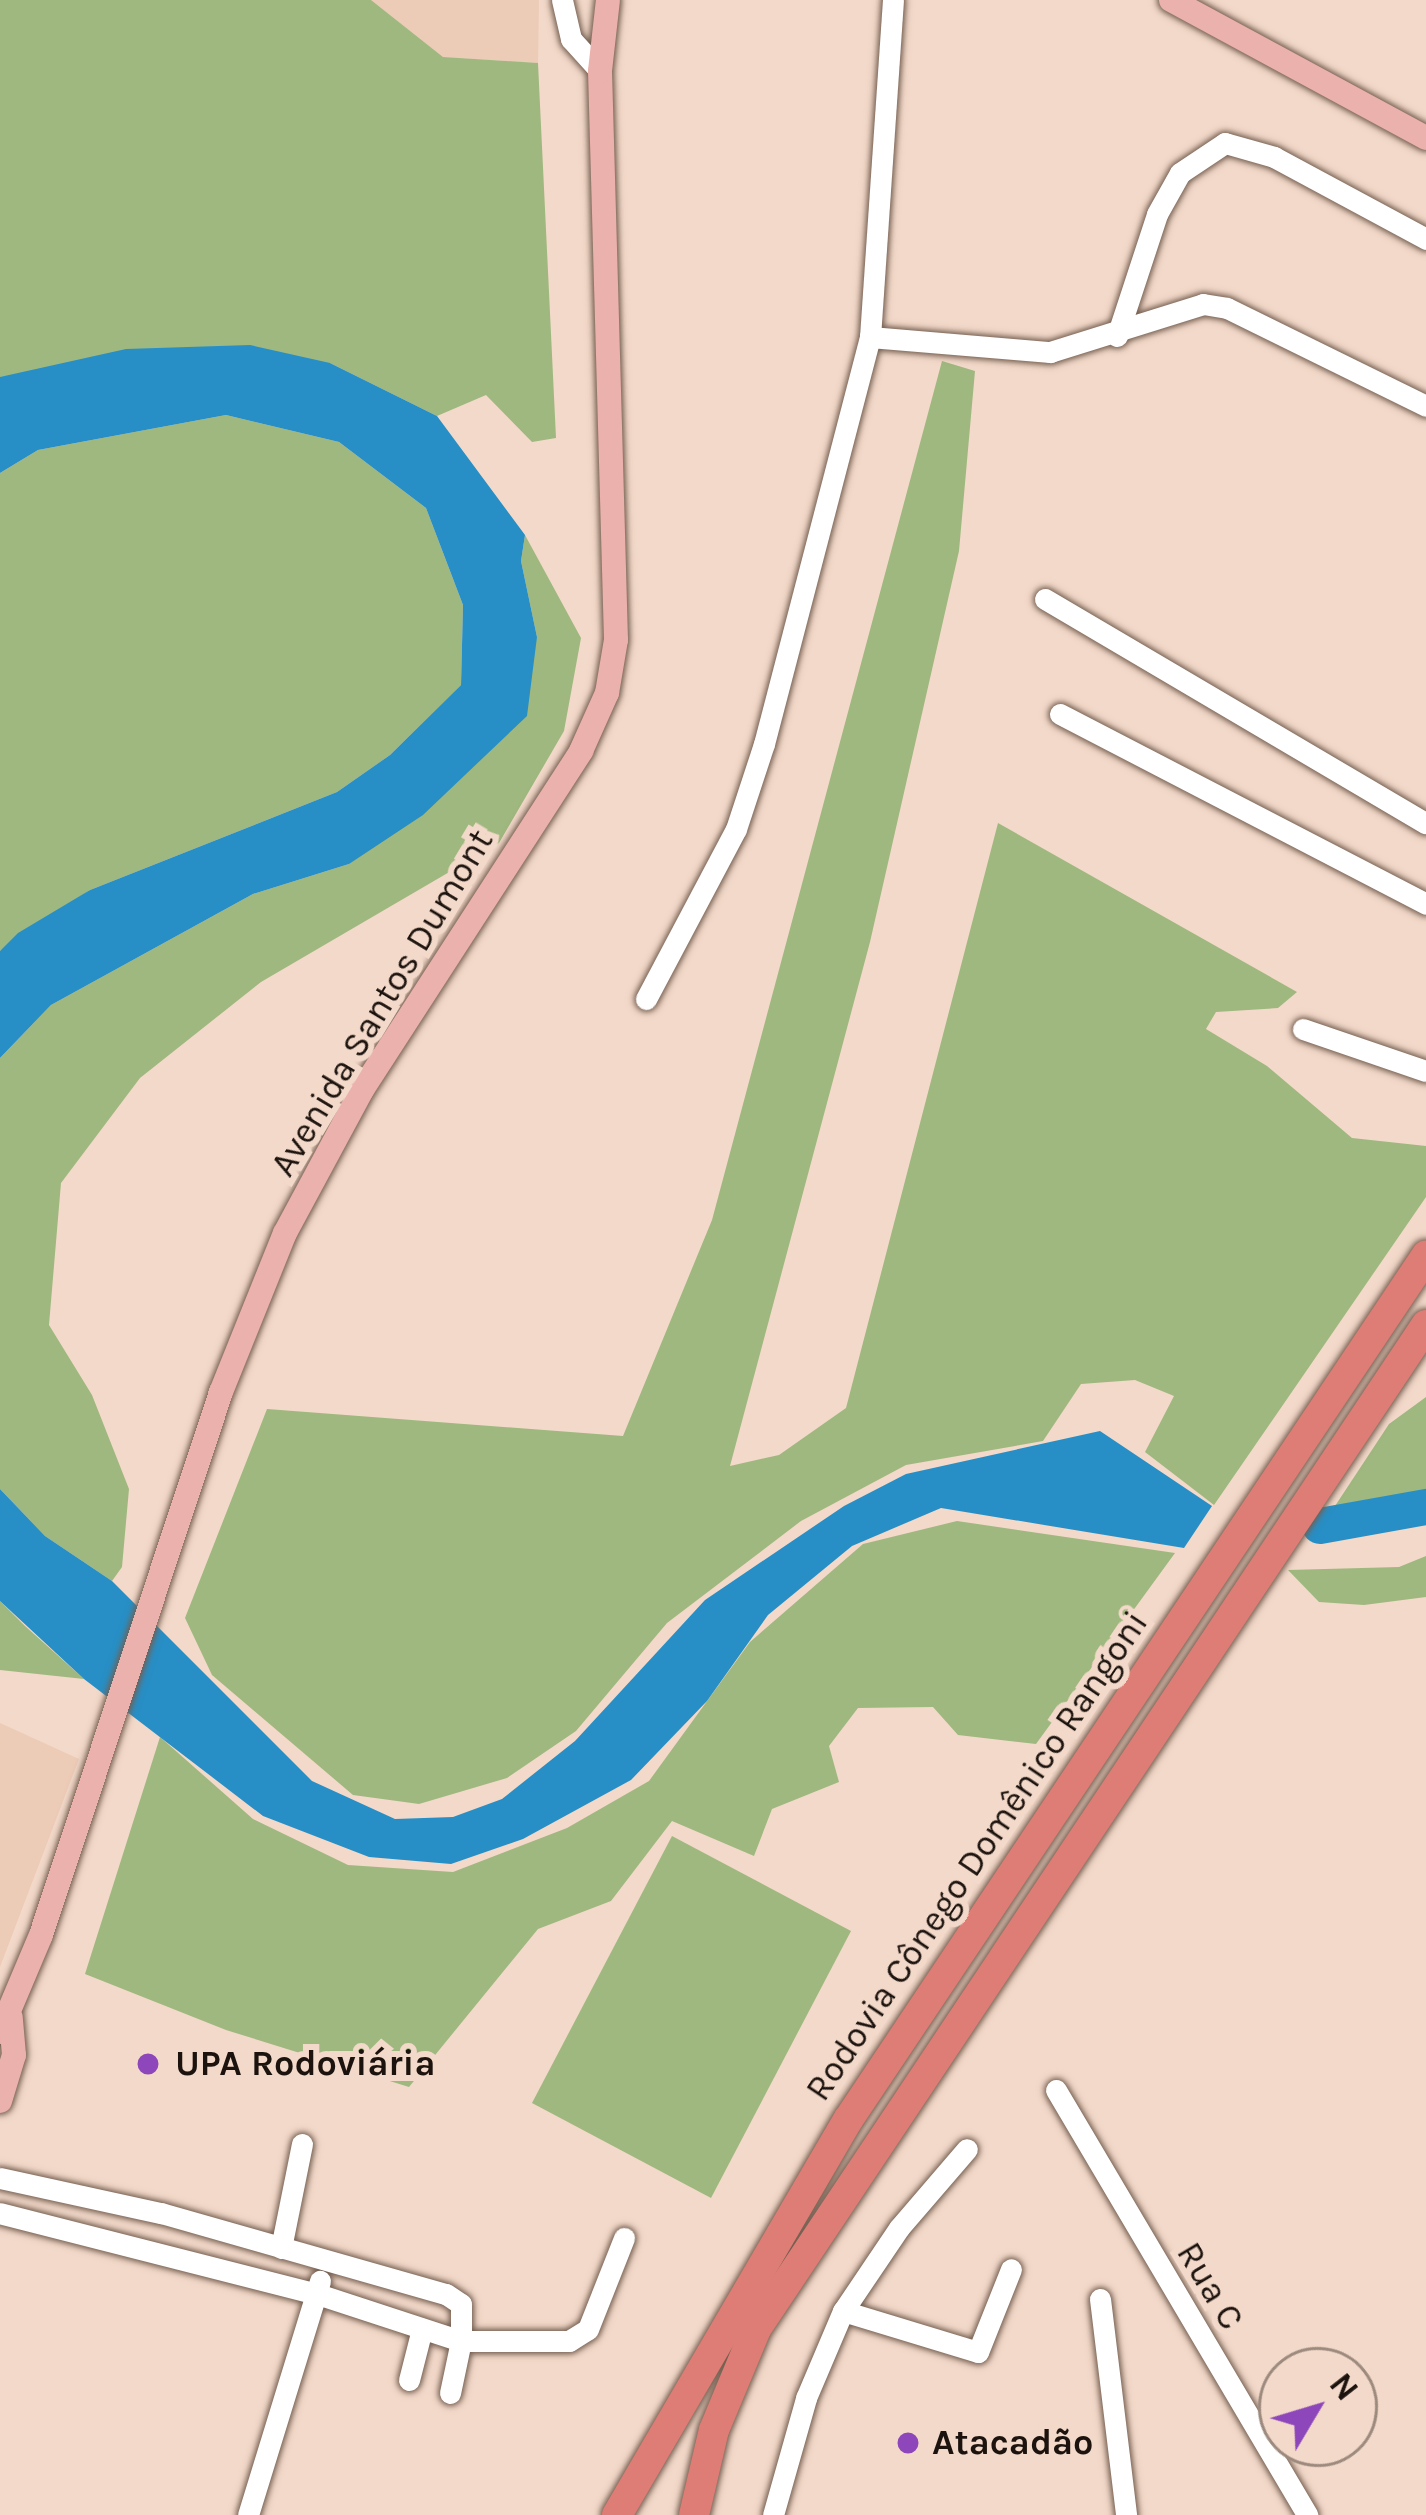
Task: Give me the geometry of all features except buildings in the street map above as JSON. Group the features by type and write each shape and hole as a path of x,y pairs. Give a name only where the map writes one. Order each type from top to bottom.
{"highway":[{"name":"Rodovia Cônego Domênico Rangoni","path":"617,2515 848,2120 1426,1256"},
{"name":"Rodovia Cônego Domênico Rangoni","path":"694,2515 714,2430 756,2329 1220,1623 1426,1325"}],"main road":[{"name":"Avenida Santos Dumont","path":"0,2102 14,2055 6,2024 221,1392 285,1233 362,1090 581,751 608,692 616,572 600,70 608,0"},
{"path":"1171,0 1426,138"}],"street":[{"path":"562,0 571,39 600,70"},
{"path":"646,999 704,898 750,787 870,338 893,0"},
{"path":"1118,336 1157,214 1180,173 1226,143 1274,157 1426,239"},
{"path":"870,338 1020,354 1118,336 1183,308 1226,308 1426,406"},
{"path":"1045,599 1426,823"},
{"path":"1060,714 1426,904"},
{"path":"1303,1029 1426,1071"},
{"name":"Rua C","path":"1056,2090 1307,2515"},
{"path":"281,2248 302,2144"},
{"path":"773,2515 806,2398 844,2311 899,2228 967,2149"},
{"path":"0,2178 161,2213 457,2299 460,2341 450,2393"},
{"path":"62,2227 74,2194"},
{"path":"0,2213 317,2294 460,2341 569,2341 588,2329 624,2238"},
{"path":"151,2249 161,2213"},
{"path":"248,2515 325,2261"},
{"path":"844,2311 978,2352 1011,2269"},
{"path":"1100,2299 1126,2515"},
{"path":"409,2380 422,2329"}],"shaded area":[{"path":"371,0 539,0 538,63 443,57"},
{"path":"0,1723 79,1759 0,1967"}],"green space":[{"path":"0,0 371,0 443,57 538,63 556,438 532,442 486,395 437,416 330,363 0,377"},
{"path":"942,361 975,371 959,551 870,942 730,1466 779,1455 846,1408 998,823 1297,992 1278,1008 1216,1012 1206,1029 1267,1066 1352,1138 1426,1146 1426,1197 1214,1505 1145,1452 1174,1396 1135,1380 1081,1384 1043,1441 906,1465 801,1521 667,1623 576,1731 507,1778 419,1804 353,1795 212,1675 185,1618 267,1409 623,1436 712,1220"},
{"path":"226,415 339,442 426,508 463,605 461,685 390,755 337,792 90,890 0,951 0,473 38,450"},
{"path":"525,535 581,638 564,731 499,843 261,982 140,1078 61,1183 49,1325 92,1395 129,1489 122,1567 112,1581 45,1536 0,1489 0,1058 51,1005 253,894 349,864 537,637 521,561"},
{"path":"1426,1397 1426,1497 1335,1506 1389,1424"},
{"path":"957,1521 1175,1553 1036,1744 958,1735 933,1707 858,1708 829,1746 839,1782 772,1809 754,1856 672,1821 611,1901 538,1929 409,2087 226,2030 85,1974 160,1737 253,1819 348,1865 453,1872 567,1828 649,1781 750,1642 863,1544"},
{"path":"1426,1556 1426,1597 1364,1605 1319,1602 1288,1570 1399,1567"},
{"path":"0,1601 25,1626 84,1679 0,1670"},
{"path":"672,1836 851,1931 711,2198 532,2103"}],"water":[{"path":"250,345 330,363 437,416 525,535 521,561 537,637 527,716 423,815 349,864 253,894 51,1005 0,1058 0,951 18,933 90,890 337,792 390,755 461,685 463,605 426,508 339,442 226,415 38,450 0,473 0,377 126,349"},
{"path":"1100,1431 1212,1506 1184,1548 941,1508 852,1546 768,1615 707,1701 631,1780 523,1839 451,1864 369,1857 263,1816 84,1679 0,1601 0,1489 45,1536 112,1581 312,1781 395,1819 453,1817 502,1799 575,1741 705,1600 844,1506 906,1474"}],"waterway":[{"path":"1320,1526 1426,1507"}],"place":[{"name":"UPA Rodoviária","path":"148,2064"},
{"name":"Atacadão","path":"908,2443"}]}
